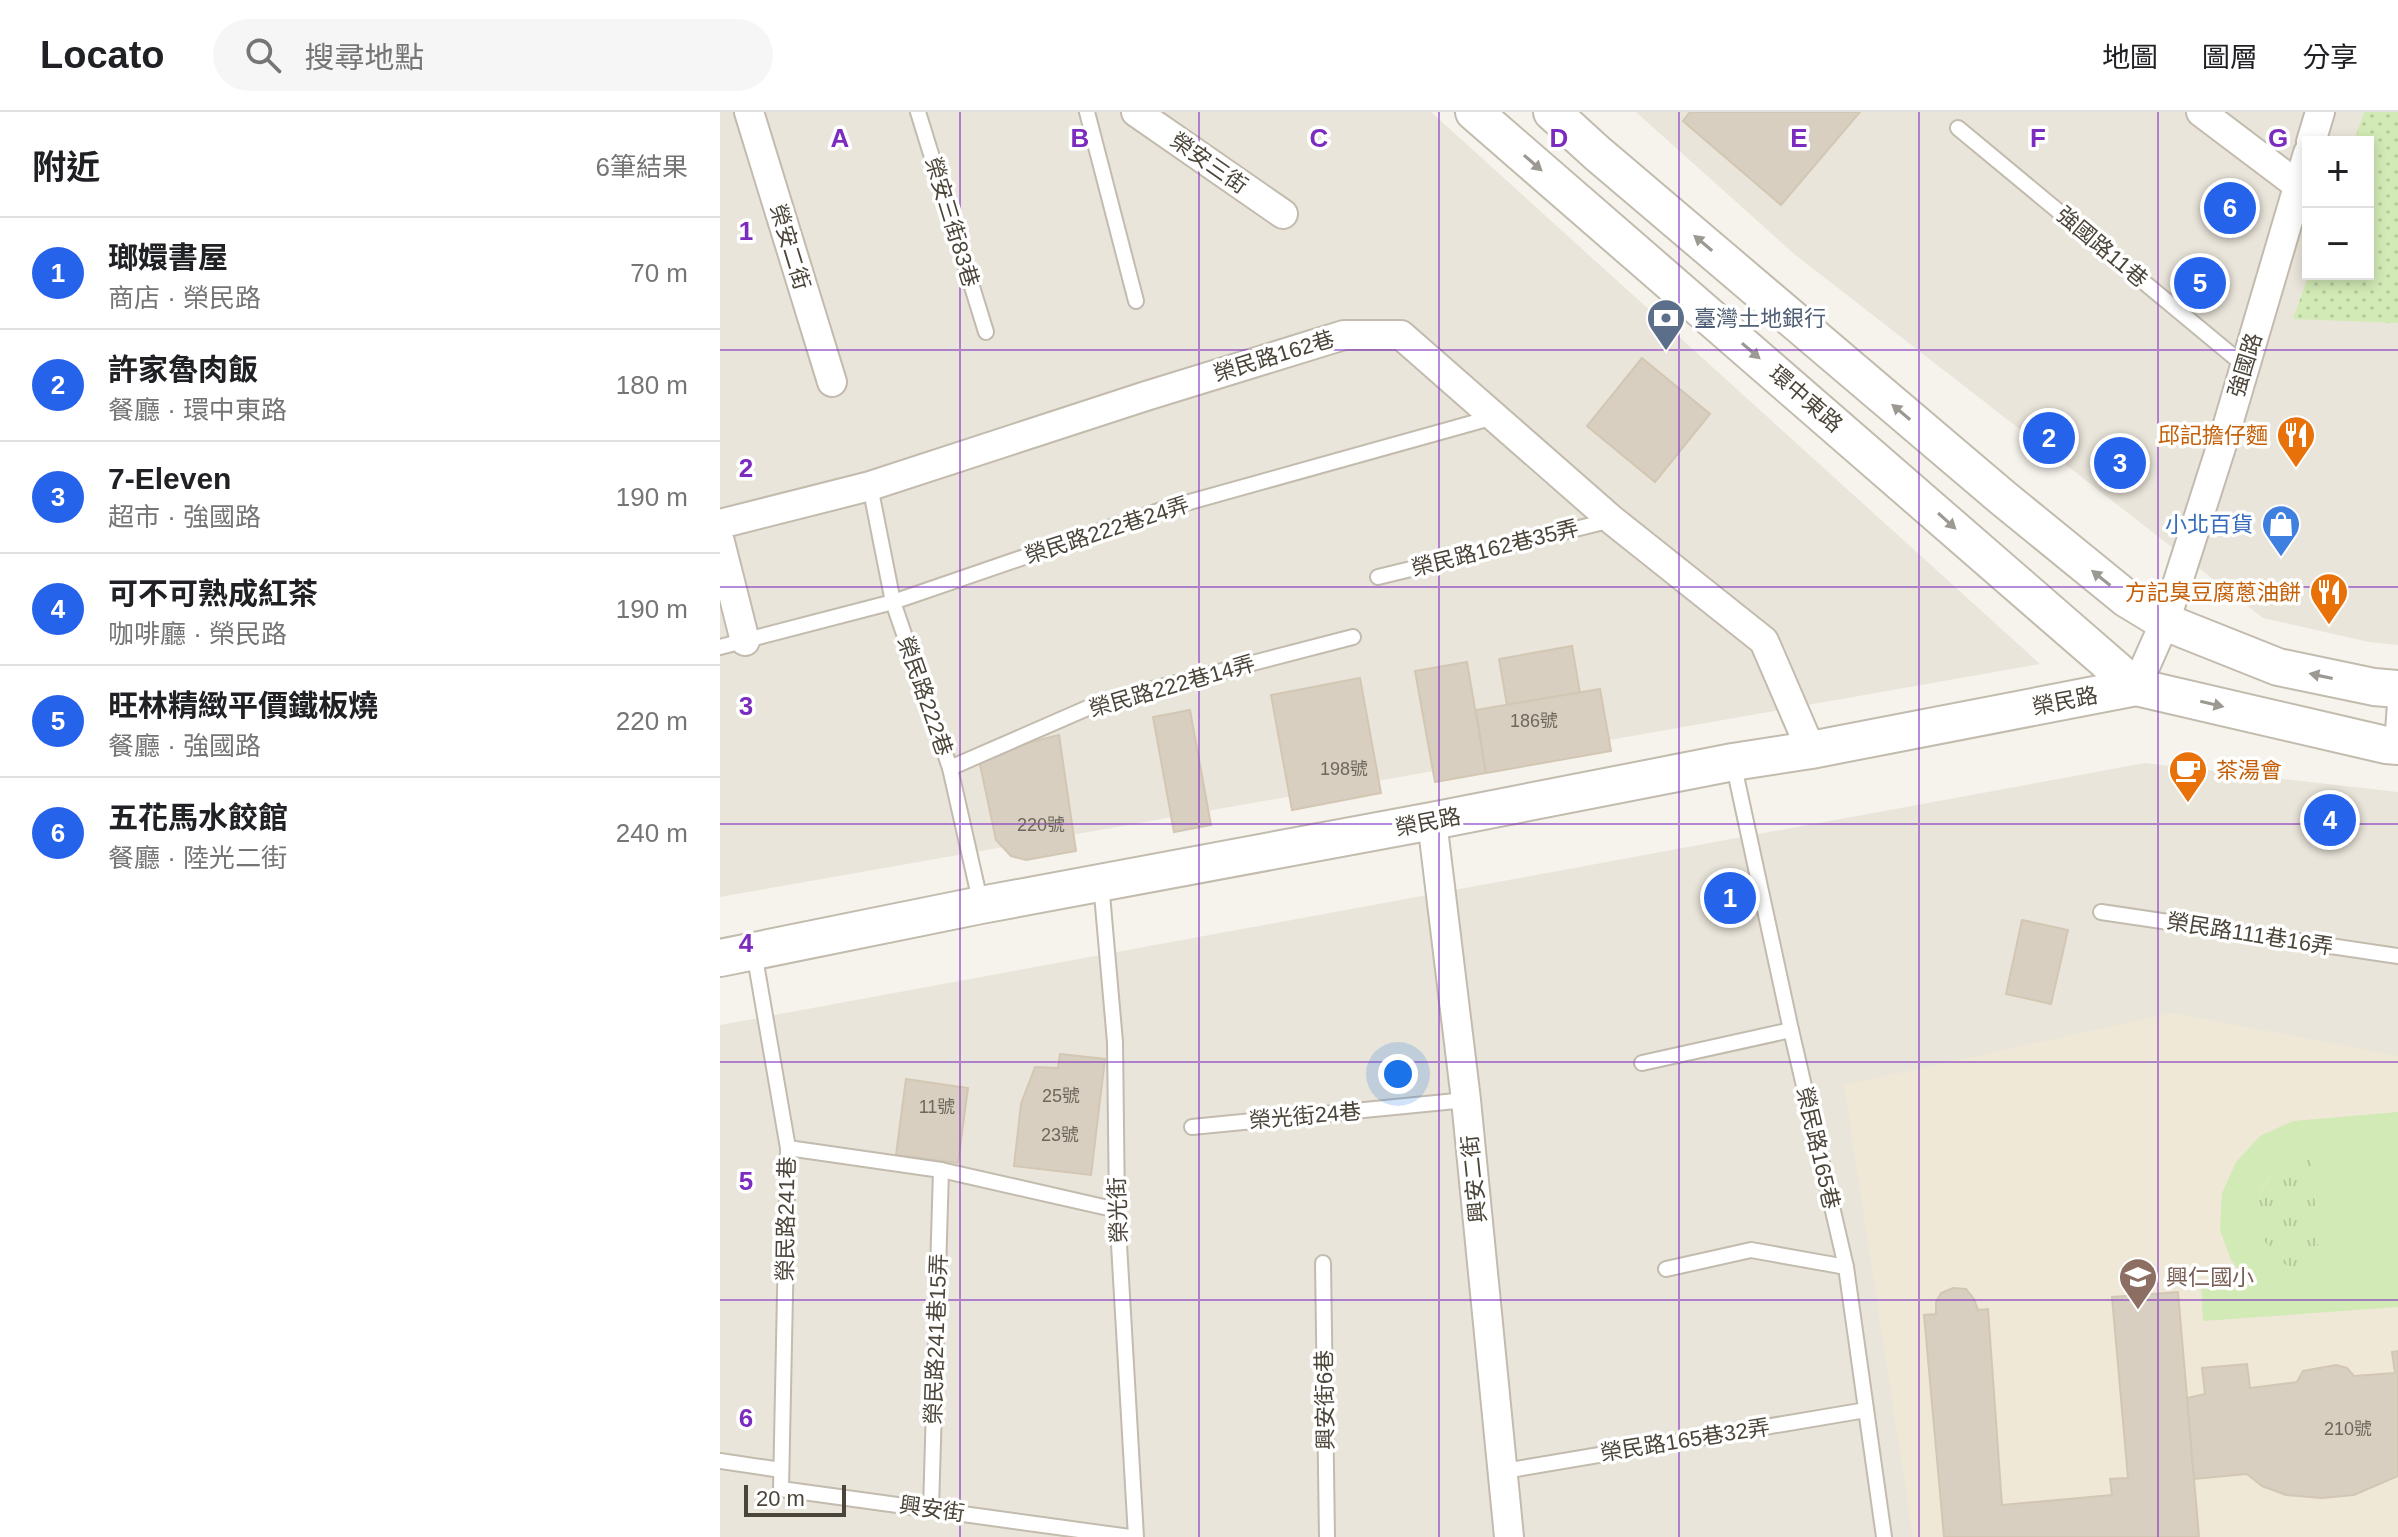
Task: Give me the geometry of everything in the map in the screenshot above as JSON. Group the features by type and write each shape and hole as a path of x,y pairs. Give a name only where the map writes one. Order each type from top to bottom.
{"street":[{"name":"榮安二街","path":"749,112 832,382"},
{"name":"榮安三街","path":"1136,112 1283,214"},
{"name":"環中東路","path":"1474,112 2136,687"},
{"path":"1552,112 2003,498 2127,599 2165,622 2278,667 2374,687 2397,683"},
{"path":"2201,112 2299,186"},
{"path":"2313,136 2320,112"},
{"name":"強國路","path":"2165,622 2302,175"},
{"name":"榮民路162巷","path":"720,524 870,486 1344,335 1401,335 1612,520 1764,641 1811,750"},
{"path":"720,542 733,644"},
{"path":"2136,687 2165,622"},
{"name":"榮民路","path":"737,955 981,905 2136,687 2395,746"},
{"name":"興安二街","path":"1432,821 1466,1100 1509,1537"}],"lane":[{"name":"榮安三街83巷","path":"918,112 986,332"},
{"path":"1087,112 1136,301"},
{"name":"強國路11巷","path":"1958,128 2245,366"},
{"name":"榮民路222巷24弄","path":"733,644 893,602 1161,510 1496,417"},
{"name":"榮民路222巷","path":"870,486 893,602 950,768 981,905"},
{"name":"榮民路162巷35弄","path":"1378,577 1612,520"},
{"name":"榮民路222巷14弄","path":"950,768 1099,703 1353,637"},
{"path":"2395,746 2397,683"},
{"name":"榮民路165巷","path":"1733,762 1846,1267 1884,1537"},
{"name":"榮光街","path":"1101,883 1115,1042 1117,1210 1133,1537"},
{"name":"榮民路111巷16弄","path":"2101,912 2398,956"},
{"name":"榮民路241巷","path":"737,955 788,1148 781,1489"},
{"path":"1642,1063 1791,1030"},
{"name":"榮光街24巷","path":"1192,1127 1466,1100"},
{"path":"788,1148 941,1170 1117,1210"},
{"name":"榮民路241巷15弄","path":"931,1509 941,1170"},
{"path":"1666,1269 1751,1250 1846,1267"},
{"name":"興安街6巷","path":"1323,1263 1327,1537"},
{"name":"榮民路165巷32弄","path":"1504,1471 1866,1410"},
{"path":"720,1461 781,1470"},
{"name":"興安街","path":"781,1489 1133,1537"}],"shaded area":[{"path":"720,112 1431,112 2040,664 720,897"},
{"path":"1636,112 2398,112 2398,645 2369,642 2263,618 1793,253"},
{"path":"2145,763 2398,792 2398,1537 720,1537 720,1025"},
{"name":"興仁國小","path":"2173,1013 2398,1056 2398,1537 1913,1537 1844,1085"}],"green space":[{"path":"2364,112 2398,112 2398,323 2293,319 2307,280 2374,280 2374,136 2356,136"},
{"path":"2398,1112 2398,1307 2203,1321 2201,1282 2246,1279 2231,1260 2220,1230 2222,1193 2236,1162 2260,1136 2293,1121","holes":["2311,1156 2321,1276 2299,1272 2281,1261 2262,1235 2258,1219 2262,1189 2271,1175 2291,1161"]},
{"path":"2311,1155 2321,1276 2297,1272 2280,1261 2261,1239 2256,1223 2261,1193 2272,1175 2287,1163"}],"building":[{"path":"1690,112 1860,112 1781,205 1683,121"},
{"path":"1642,358 1710,414 1655,482 1587,426"},
{"path":"1572,646 1580,693 1507,705 1499,659"},
{"path":"1467,662 1486,773 1435,782 1415,671"},
{"path":"1360,678 1381,793 1292,810 1271,695"},
{"path":"1600,689 1611,751 1486,773 1476,710"},
{"path":"1190,710 1211,825 1174,832 1153,717"},
{"path":"1059,735 1076,851 1026,860 1011,856 996,840 978,755"},
{"path":"2022,920 2068,930 2051,1004 2006,994"},
{"path":"1060,1054 1105,1059 1091,1175 1014,1166 1021,1104 1035,1067 1058,1068"},
{"path":"906,1079 968,1088 958,1163 896,1155"},
{"path":"1953,1288 1966,1289 1978,1310 1988,1309 2002,1505 2112,1495 2110,1479 2128,1478 2112,1297 2178,1292 2199,1537 1944,1537 1924,1315 1936,1314 1936,1302 1941,1293"},
{"path":"2398,1351 2398,1476 2354,1495 2322,1498 2286,1495 2262,1486 2247,1474 2194,1479 2187,1398 2205,1394 2202,1368 2247,1364 2250,1388 2297,1382 2303,1371 2336,1365 2347,1368 2354,1376 2395,1373 2392,1352"}],"place":[{"name":"五花馬水餃館","path":"2230,208"},
{"name":"旺林精緻平價鐵板燒","path":"2200,283"},
{"name":"臺灣土地銀行","path":"1666,352"},
{"name":"許家魯肉飯","path":"2049,438"},
{"name":"7-Eleven","path":"2120,463"},
{"name":"邱記擔仔麵","path":"2296,469"},
{"name":"小北百貨","path":"2281,558"},
{"name":"方記臭豆腐蔥油餅","path":"2329,626"},
{"name":"茶湯會","path":"2188,804"},
{"name":"可不可熟成紅茶","path":"2330,820"},
{"name":"瑯嬛書屋","path":"1730,898"},
{"name":"興仁國小","path":"2138,1311"}]}
